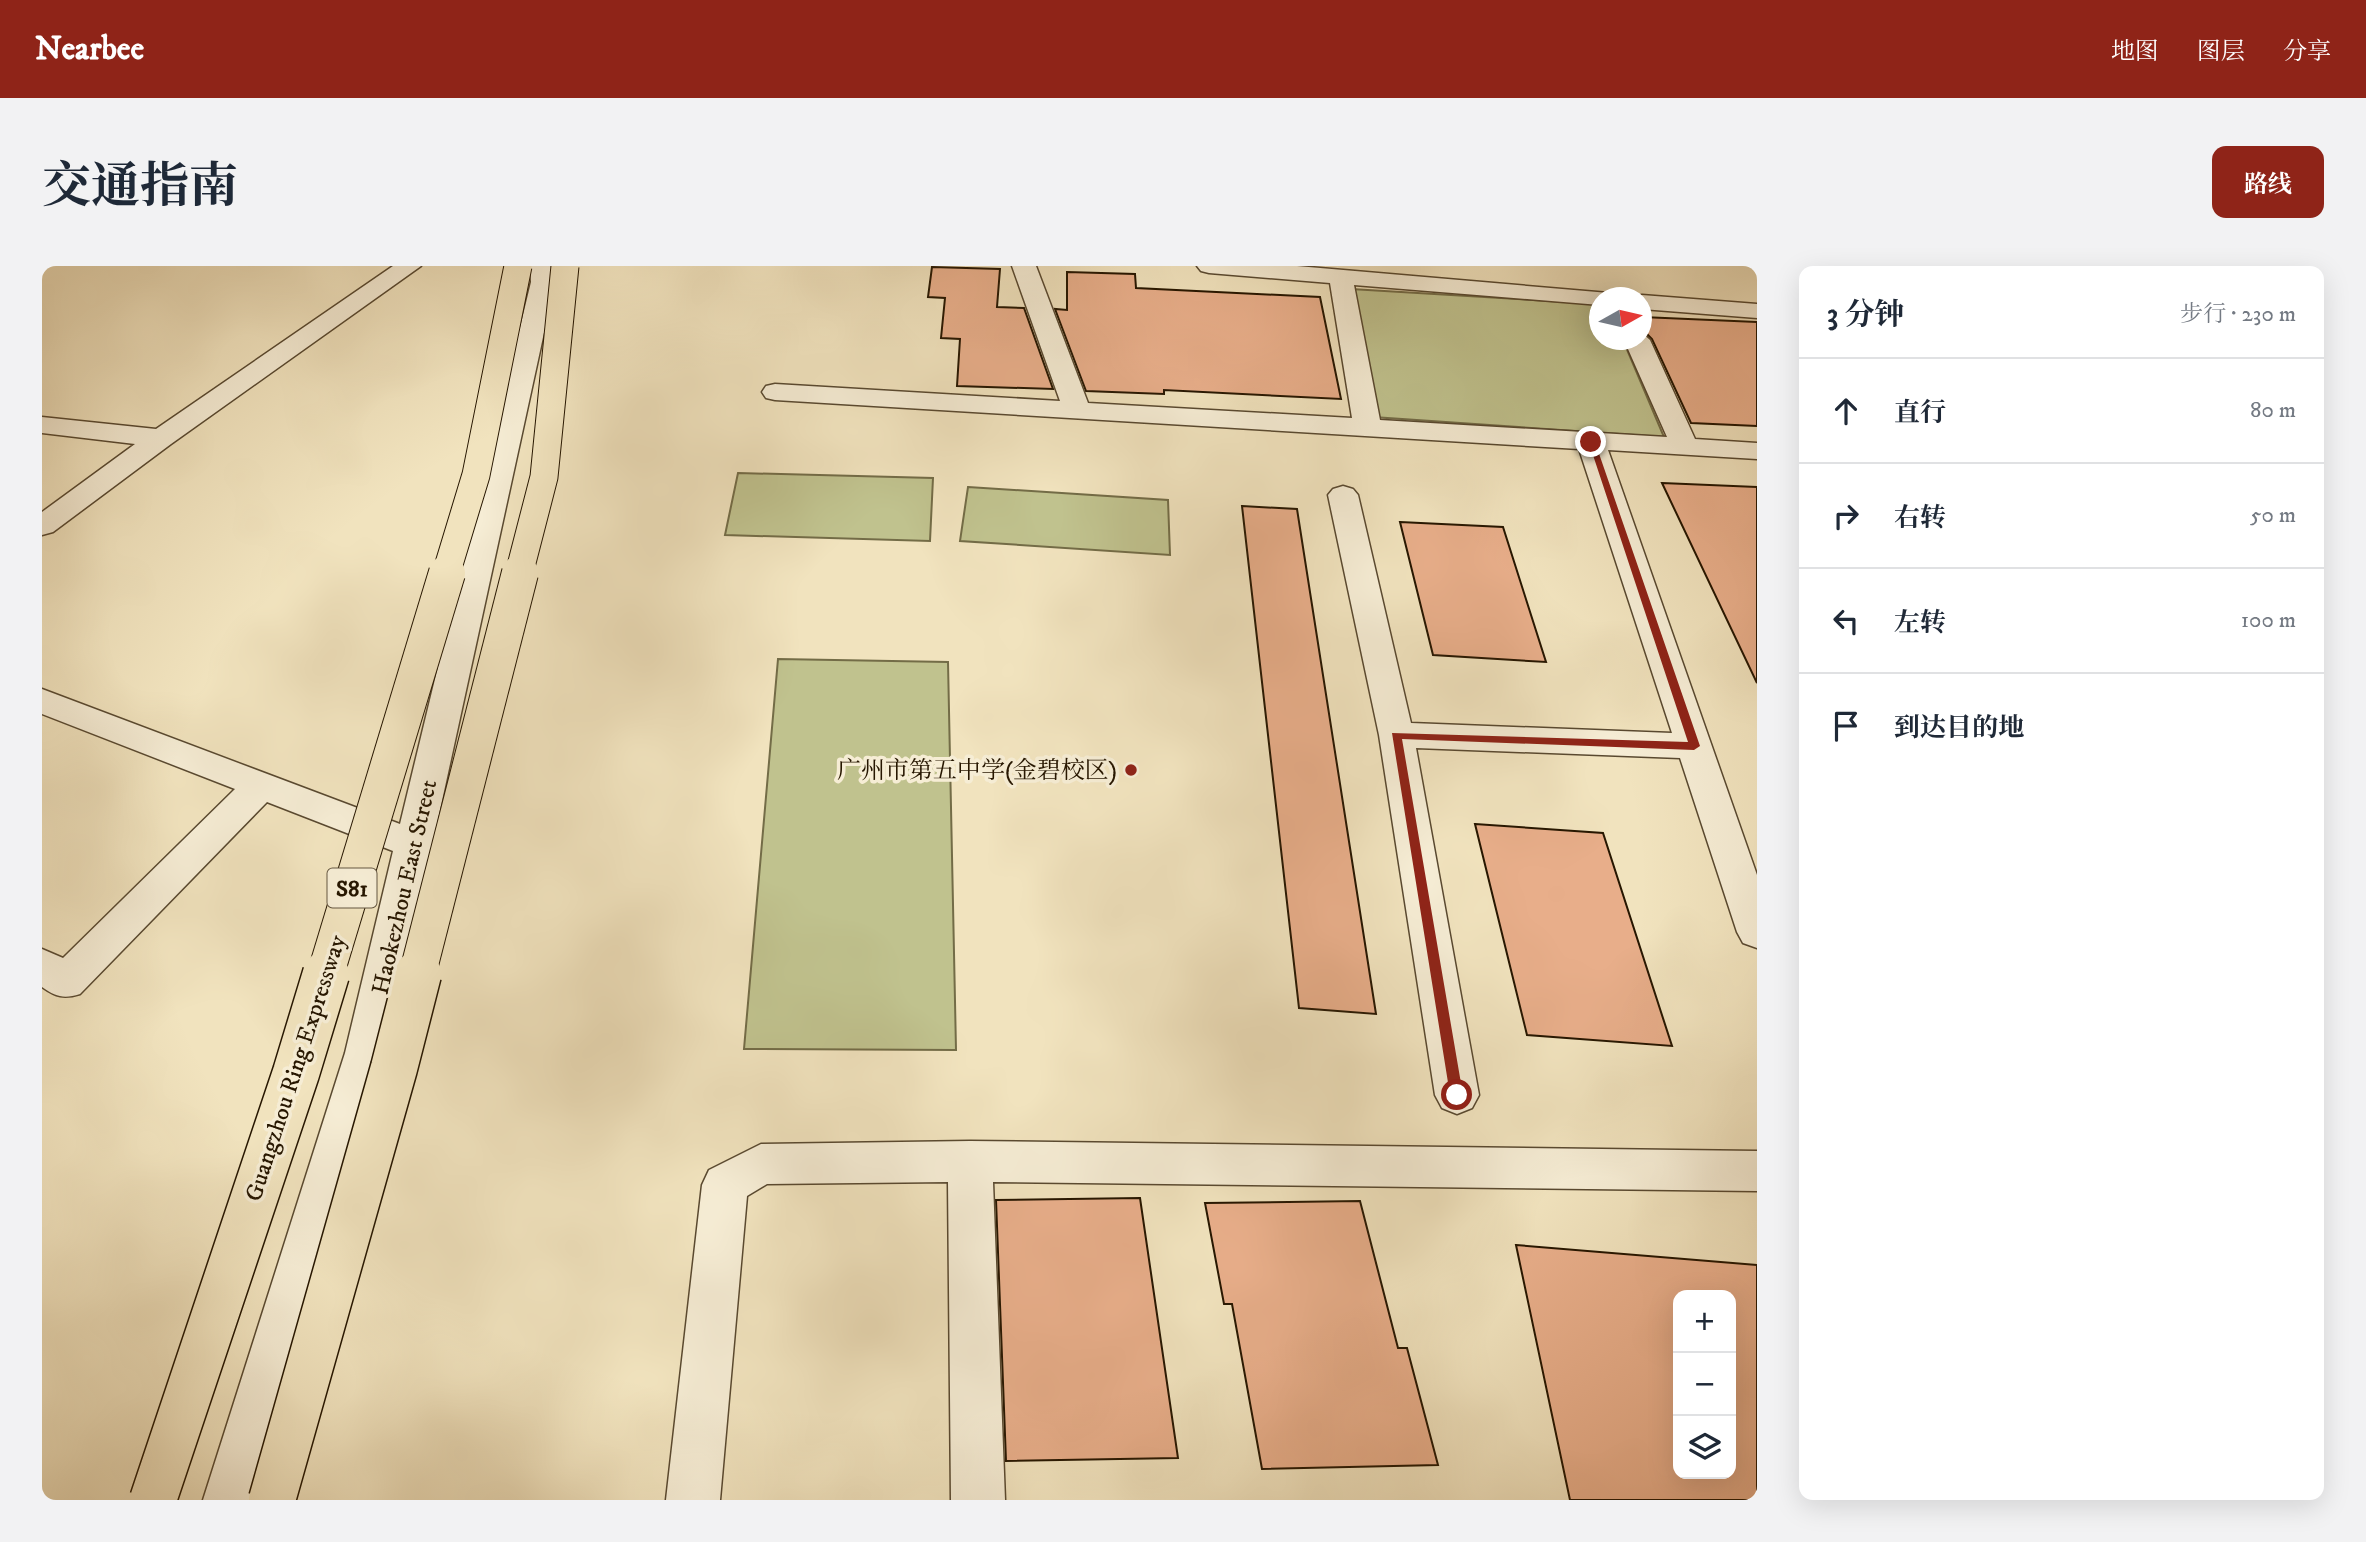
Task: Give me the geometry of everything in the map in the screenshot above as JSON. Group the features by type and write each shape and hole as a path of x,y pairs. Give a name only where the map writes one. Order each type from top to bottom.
{"highway":[{"name":"Guangzhou Ring Expressway","path":"153,1500 296,1073 476,475 517,266"},
{"path":"272,1500 394,1068 544,477 565,266"}],"street":[{"name":"Haokezhou East Street","path":"230,1500 366,1053 543,282 541,266"},
{"path":"1024,266 1077,410"},
{"path":"1209,266 1589,297"},
{"path":"42,526 399,268"},
{"path":"1341,278 1368,429"},
{"path":"1652,303 1757,311"},
{"path":"1641,350 1685,447"},
{"path":"775,391 1757,451"},
{"path":"42,425 161,438"},
{"path":"1591,442 1757,932"},
{"path":"1343,495 1396,735 1457,1095"},
{"path":"42,701 414,844"},
{"path":"1396,735 1694,746"},
{"path":"42,965 66,982 261,785"},
{"path":"692,1500 724,1185 761,1164 970,1161 1757,1171"},
{"path":"970,1161 978,1500"}],"green space":[{"path":"1351,289 1589,303 1589,350 1627,350 1664,437 1373,417"},
{"path":"738,473 933,478 930,541 725,535"},
{"path":"968,487 1168,500 1170,555 960,541"},
{"path":"778,659 948,662 956,1050 744,1049"}],"building":[{"path":"932,267 1000,269 997,307 1024,308 1053,389 957,386 960,339 941,338 945,298 928,297"},
{"path":"1067,272 1135,274 1136,288 1320,297 1341,399 1164,390 1164,394 1086,391 1055,309 1067,310"},
{"path":"1652,317 1757,322 1757,426 1691,423 1652,339"},
{"path":"1662,483 1757,487 1757,683"},
{"path":"1242,506 1297,509 1376,1014 1299,1008"},
{"path":"1400,522 1503,527 1546,662 1433,655"},
{"path":"1475,824 1603,833 1672,1046 1527,1035"},
{"path":"1140,1198 1178,1458 1006,1461 996,1200"},
{"path":"1360,1201 1398,1348 1407,1348 1438,1465 1262,1469 1232,1304 1224,1304 1205,1203"},
{"path":"1516,1245 1757,1265 1757,1500 1570,1500"}],"place":[{"name":"广州市第五中学(金碧校区)","path":"1131,770"}],"route":[{"path":"1457,1095 1396,735 1694,746 1591,442"}]}
